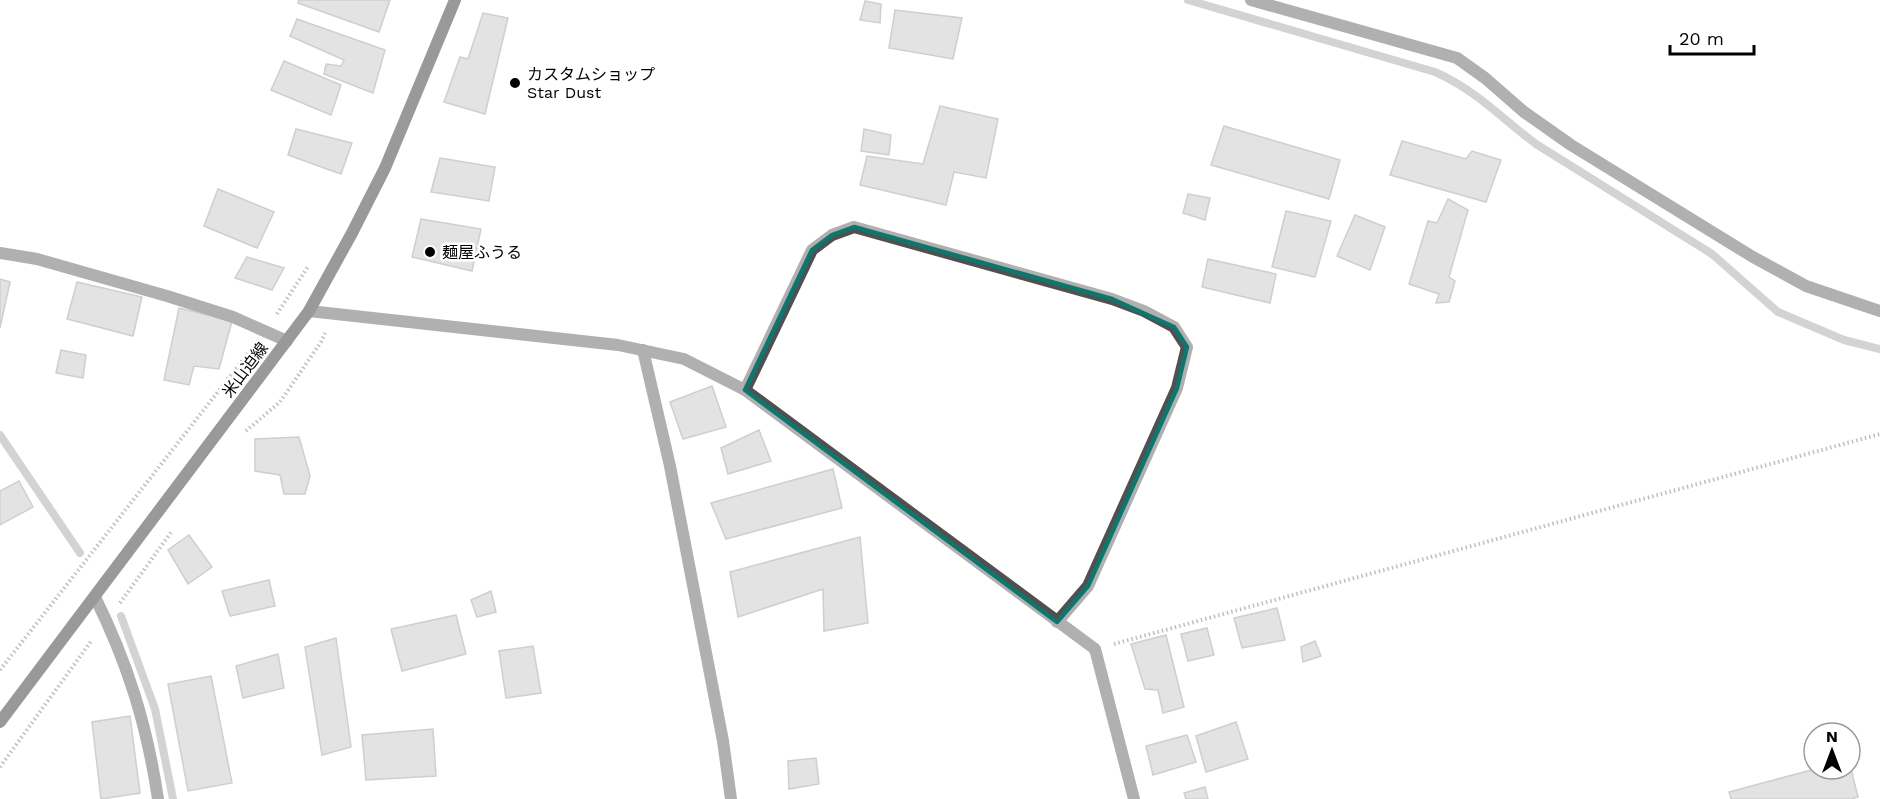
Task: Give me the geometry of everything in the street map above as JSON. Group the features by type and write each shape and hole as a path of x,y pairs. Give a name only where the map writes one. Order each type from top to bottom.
{"main road":[{"name":"米山迫線","path":"0,722 309,311 385,168 455,0"}],"street":[{"path":"1251,0 1289,5 1457,58 1485,78 1524,112 1571,145 1753,257 1806,286 1880,311"},
{"path":"745,390 812,250 832,235 854,227 1112,298 1174,327 1187,347 1177,388 1088,586 1057,622"},
{"path":"0,253 37,259 167,296 233,317 287,341"},
{"path":"309,311 618,345 684,359 745,390 1095,649 1134,799"},
{"path":"643,350 677,500 723,741 731,799"},
{"path":"95,597 113,634 132,684 145,728 158,799"}],"path":[{"path":"0,670 265,331 287,301 309,264"},
{"path":"1095,649 1880,434"}],"highlighted area":[{"path":"854,227 1112,299 1174,327 1187,347 1177,388 1088,586 1057,622 745,390 812,250 832,235"}],"building":[{"path":"299,0 390,0 379,32 298,3"},
{"path":"865,1 881,4 880,23 860,20"},
{"path":"895,10 962,18 953,59 889,48"},
{"path":"483,13 508,18 485,114 444,102 460,57 468,59"},
{"path":"297,19 385,50 373,93 324,74 326,64 341,66 344,60 290,36"},
{"path":"284,61 341,85 331,115 271,90"},
{"path":"940,106 998,119 986,178 954,172 946,205 860,185 867,156 923,164"},
{"path":"1224,126 1340,160 1329,199 1211,165"},
{"path":"296,129 352,143 341,174 288,155"},
{"path":"864,129 891,135 889,155 861,151"},
{"path":"1402,141 1466,159 1472,151 1501,160 1486,202 1390,175"},
{"path":"440,158 495,167 489,201 431,192"},
{"path":"218,189 274,212 257,248 204,226"},
{"path":"1188,194 1210,198 1205,220 1183,213"},
{"path":"1448,199 1468,210 1449,277 1455,281 1449,302 1436,303 1439,294 1409,284 1428,221 1437,223"},
{"path":"1286,211 1331,221 1315,277 1272,267"},
{"path":"1355,215 1385,227 1370,270 1337,256"},
{"path":"421,219 481,229 472,271 412,257"},
{"path":"247,257 284,268 272,290 235,278"},
{"path":"1208,259 1276,274 1270,303 1202,287"},
{"path":"0,279 10,282 0,328"},
{"path":"77,282 142,297 133,336 67,319"},
{"path":"179,308 232,321 219,369 194,366 189,385 164,380"},
{"path":"61,350 86,355 83,378 56,373"},
{"path":"712,386 726,427 683,439 670,402"},
{"path":"759,430 771,461 728,474 721,448"},
{"path":"299,437 310,476 305,494 284,494 280,475 255,471 255,439"},
{"path":"833,469 842,508 726,539 711,503"},
{"path":"19,481 33,507 0,525 0,491"},
{"path":"189,535 212,567 188,584 168,550"},
{"path":"860,537 868,623 824,631 823,589 738,617 730,572"},
{"path":"269,580 275,606 230,616 222,591"},
{"path":"491,591 496,612 477,617 471,600"},
{"path":"1277,608 1285,640 1242,648 1234,618"},
{"path":"456,615 466,654 402,671 391,629"},
{"path":"1207,628 1214,655 1188,661 1181,634"},
{"path":"1166,635 1184,707 1163,713 1158,690 1145,689 1131,644"},
{"path":"336,638 351,747 322,755 305,647"},
{"path":"1315,641 1321,656 1303,662 1301,647"},
{"path":"533,646 541,693 506,698 499,651"},
{"path":"278,654 284,688 243,698 236,666"},
{"path":"211,676 232,783 188,791 168,684"},
{"path":"130,716 140,793 101,799 92,722"},
{"path":"1236,722 1248,759 1206,772 1196,736"},
{"path":"433,729 436,776 366,780 362,735"},
{"path":"1187,735 1196,762 1153,775 1146,746"},
{"path":"816,758 819,784 789,789 788,761"},
{"path":"1802,772 1802,781 1854,781 1858,797 1851,799 1731,799 1729,792"},
{"path":"1205,787 1208,799 1186,799 1184,793"}],"waterway":[{"path":"1188,0 1435,72 1450,79 1476,96 1536,144 1712,254 1778,312 1844,340 1880,349"},
{"path":"0,435 80,553"},
{"path":"121,616 155,709 173,799"}],"place":[{"name":"カスタムショップ Star Dust","path":"515,83"},
{"name":"麺屋ふうる","path":"430,252"}]}
